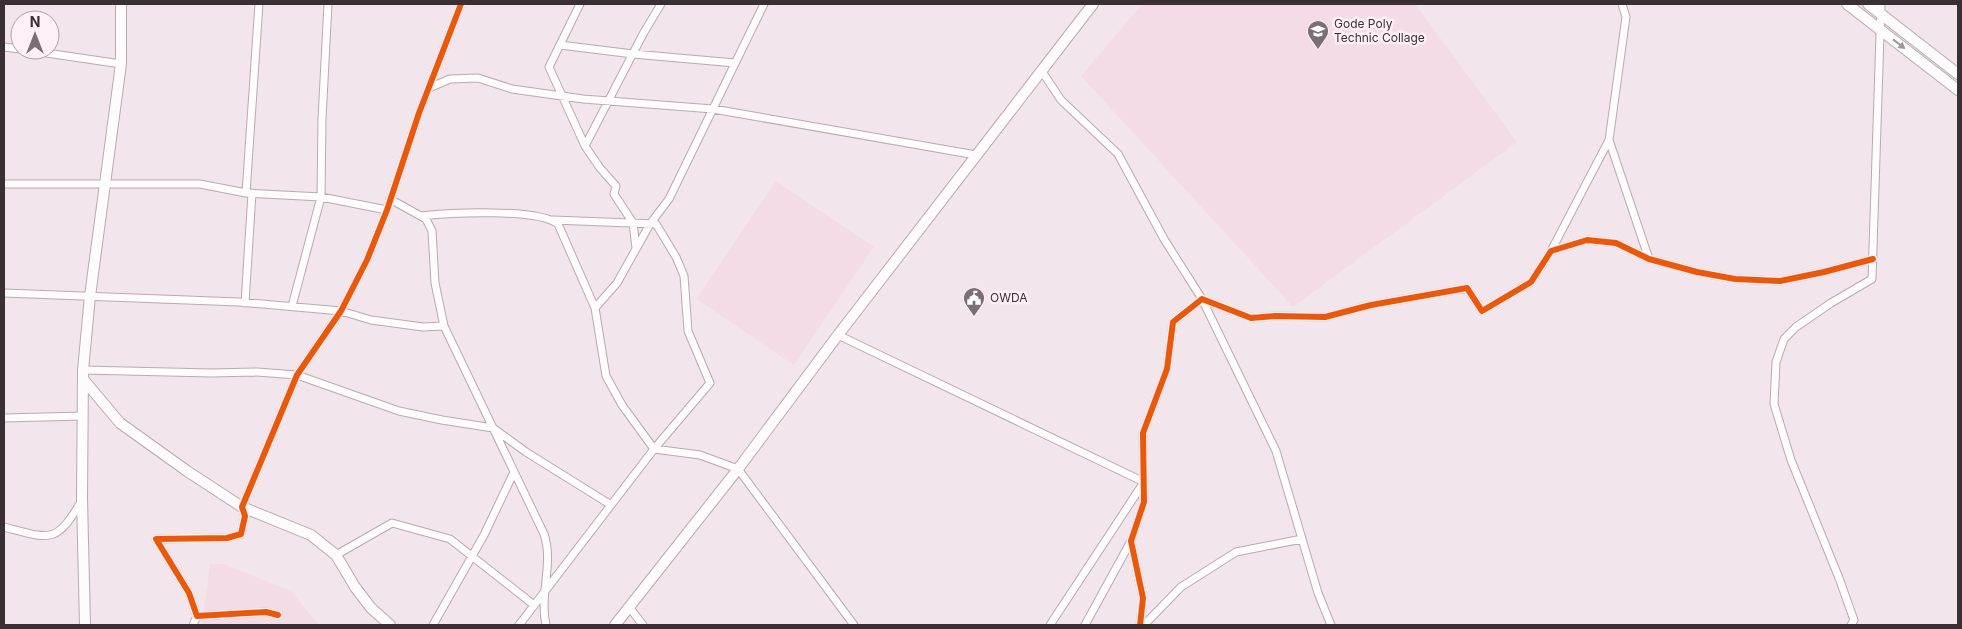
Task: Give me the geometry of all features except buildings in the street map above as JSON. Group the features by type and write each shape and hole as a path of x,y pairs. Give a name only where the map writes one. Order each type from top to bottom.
{"street":[{"path":"85,625 82,499 83,375 90,296 121,64 121,4"},
{"path":"245,303 259,4"},
{"path":"292,306 321,197 322,119 328,4"},
{"path":"193,625 197,616 189,593 156,539 227,538 241,534 245,516 242,506 297,375 341,311 367,260 387,210 429,88 461,4"},
{"path":"580,4 549,67 585,146 600,168 616,186 614,194 632,223 636,248"},
{"path":"585,146 661,4"},
{"path":"596,308 617,283 650,224 669,200 764,4"},
{"path":"615,625 738,469 1093,4"},
{"path":"1202,299 1250,318 1275,316 1325,317 1371,305 1468,288 1482,311 1531,282 1551,251 1609,140 1626,17 1622,4"},
{"path":"1847,4 1958,90"},
{"path":"1868,4 1881,9 1958,74"},
{"path":"1851,625 1854,620 1839,578 1790,460 1774,404 1776,362 1784,339 1796,327 1830,303 1872,279 1881,9"},
{"path":"560,45 735,63"},
{"path":"60,55 121,64"},
{"path":"1042,70 1061,100 1118,154 1164,239 1202,299 1276,451 1318,592 1331,625"},
{"path":"429,88 450,78 478,78 512,89 608,101 712,109 976,155"},
{"path":"1609,140 1649,259"},
{"path":"4,184 200,184 249,193 321,197 387,210"},
{"path":"390,199 426,218 432,230 435,283 444,326 544,534 548,546 544,592 546,625"},
{"path":"421,216 458,212 515,214 553,220 656,224 684,276 688,331 710,383 654,449 519,625"},
{"path":"553,220 558,224 566,240 596,308 606,376 622,405 654,449 700,455 738,469 854,625"},
{"path":"1551,251 1587,240 1616,243 1649,259 1735,279 1780,281 1872,259"},
{"path":"4,293 292,306 341,311 380,321 423,327 444,326"},
{"path":"1085,625 1131,541 1144,502 1143,433 1167,369 1173,322 1202,299"},
{"path":"838,336 1144,482"},
{"path":"83,375 258,372 297,375 400,411 493,428 526,452 611,505"},
{"path":"83,375 128,430 242,506 311,535 336,555 378,621 390,625"},
{"path":"4,418 82,416"},
{"path":"433,625 484,535 514,472"},
{"path":"1050,625 1144,482"},
{"path":"4,527 41,536 55,534 64,528 82,499"},
{"path":"336,555 392,523 450,540 534,605"},
{"path":"1142,625 1180,588 1236,552 1302,539"},
{"path":"1131,541 1144,598 1142,625"},
{"path":"629,607 643,625"},
{"path":"197,616 266,612 278,615"}],"shaded area":[{"path":"1142,4 1415,4 1517,142 1293,307 1081,76"},
{"path":"776,181 874,247 794,365 696,299"},
{"path":"210,564 223,564 291,591 319,625 202,625"}],"cycle path":[{"path":"278,615 266,612 197,616 189,593 156,539 227,538 241,534 245,516 242,507 297,375 341,311 367,260 387,210 419,113 461,4"},
{"path":"1140,625 1143,598 1131,541 1144,502 1143,433 1167,369 1173,322 1202,299 1251,318 1275,316 1325,317 1371,305 1467,288 1482,311 1531,282 1551,251 1587,240 1616,243 1649,259 1697,272 1735,279 1780,281 1873,259"}],"place":[{"name":"Gode Poly Technic Collage","path":"1318,50"},
{"name":"OWDA","path":"974,317"}]}
